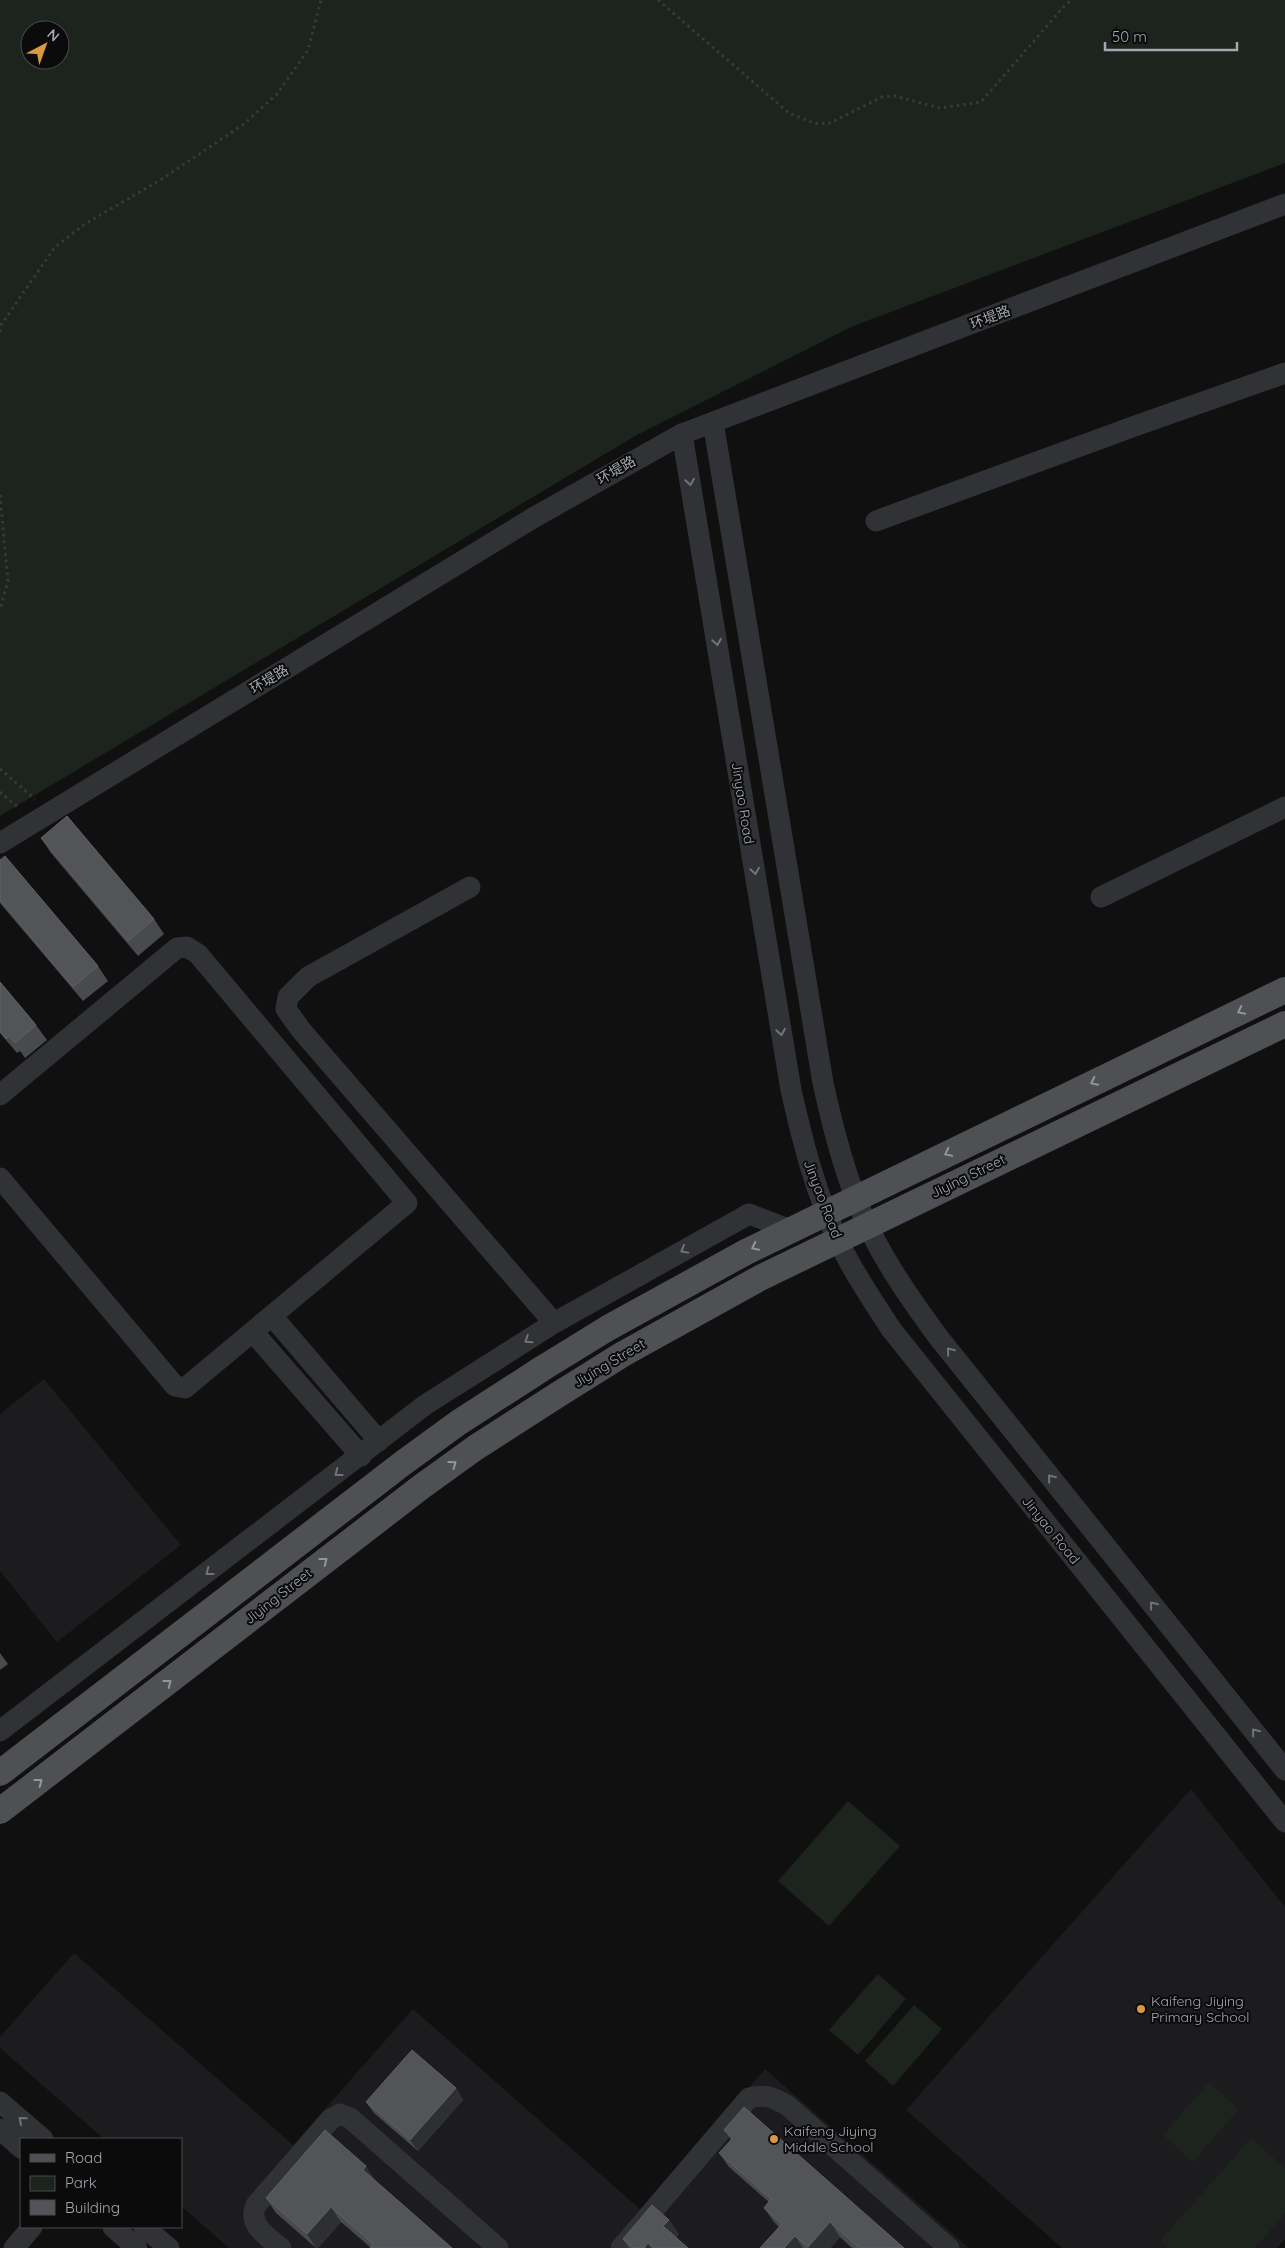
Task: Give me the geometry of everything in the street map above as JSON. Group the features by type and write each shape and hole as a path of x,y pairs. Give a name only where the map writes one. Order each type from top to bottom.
{"main road":[{"path":"0,1774 320,1526 458,1423 608,1328 746,1252 826,1212 1285,990"},
{"name":"Jiying Street","path":"0,1811 338,1550 475,1448 623,1354 760,1278 1285,1024"}],"street":[{"name":"环堤路","path":"0,843 532,518 682,434 1285,204"},
{"path":"876,521 1285,373"},
{"path":"713,422 823,1083 839,1149 856,1198 868,1225 897,1278 939,1338 1285,1770"},
{"name":"Jinyao Road","path":"682,434 791,1090 807,1158 838,1240 869,1296 913,1358 1285,1822"},
{"path":"1101,897 1285,807"},
{"path":"470,887 308,977 288,997 286,1009 301,1030 554,1323"},
{"path":"0,1095 177,948 187,947 198,954 408,1203 185,1388 175,1386 0,1178"},
{"path":"0,1732 425,1405 554,1323 749,1214 791,1230"},
{"path":"272,1316 379,1442"},
{"path":"253,1332 361,1456"},
{"path":"621,2248 749,2098 762,2095 771,2096 788,2106 949,2248"},
{"path":"0,2102 42,2138"},
{"path":"281,2248 254,2223 252,2213 256,2205 331,2120 340,2114 350,2118 498,2248"},
{"path":"0,2129 20,2147"},
{"path":"14,2248 31,2228"},
{"path":"114,2228 137,2248"},
{"path":"145,2228 169,2248"}],"path":[{"path":"0,332 1,325 55,247 85,224 162,179 244,124 276,94 308,50 321,0"},
{"path":"658,0 790,113 813,123 828,124 882,97 895,96 940,108 981,102 1065,2 1073,0"},
{"path":"0,495 8,581 0,609"},
{"path":"0,769 43,817"},
{"path":"0,792 43,817"}],"shaded area":[{"path":"44,1379 181,1545 57,1642 0,1571 0,1414"},
{"name":"Kaifeng Jiying Primary School","path":"1191,1789 1285,1907 1285,2239 1277,2248 1062,2248 906,2110"},
{"path":"74,1953 293,2145 413,2009 641,2210 765,2069 969,2248 229,2248 182,2207 182,2138 103,2138 0,2048 0,2037"}],"green space":[{"path":"0,0 1285,0 1285,163 851,327 635,436 0,816"},
{"path":"848,1801 900,1846 829,1926 778,1881"},
{"path":"878,1974 906,1999 858,2055 829,2030"},
{"path":"914,2005 942,2029 893,2086 865,2061"},
{"path":"1209,2082 1239,2109 1193,2162 1163,2135"},
{"path":"1251,2138 1285,2168 1285,2214 1255,2248 1167,2248 1160,2241"}],"building":[{"path":"67,816 154,919 128,941 41,838"},
{"path":"5,856 98,966 73,987 0,900 0,860"},
{"path":"0,982 36,1025 15,1043 9,1036 6,1039 0,1031"},
{"path":"412,2050 456,2088 410,2140 366,2102"},
{"path":"744,2107 904,2248 859,2248 830,2222 808,2247 795,2236 784,2248 760,2248 782,2224 764,2208 771,2199 719,2153 733,2138 724,2130"},
{"path":"325,2130 366,2166 363,2170 452,2248 370,2248 373,2244 331,2207 307,2234 266,2198"},
{"path":"652,2205 669,2220 663,2226 688,2248 654,2248 648,2243 644,2248 633,2248 623,2239"}],"place":[{"name":"Kaifeng Jiying Primary School","path":"1141,2009"},
{"name":"Kaifeng Jiying Middle School","path":"774,2139"}]}
